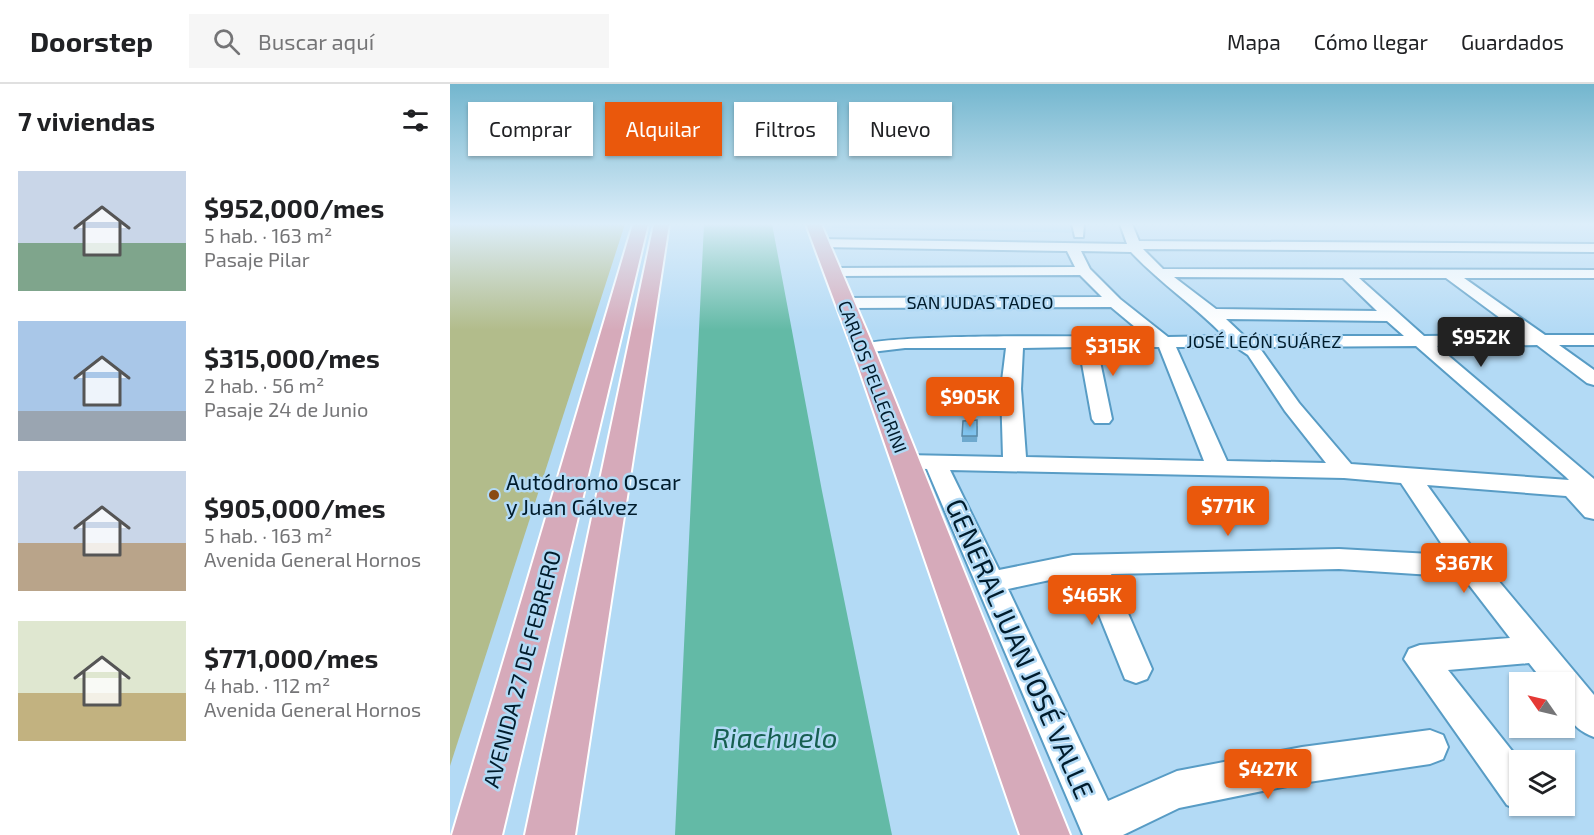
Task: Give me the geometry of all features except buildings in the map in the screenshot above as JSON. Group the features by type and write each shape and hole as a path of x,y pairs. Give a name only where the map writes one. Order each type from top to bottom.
{"main road":[{"name":"AVENIDA 27 DE FEBRERO","path":"477,835 632,259"},
{"path":"550,835 656,259"},
{"name":"CARLOS PELLEGRINI","path":"828,259 863,348 920,463"},
{"name":"GENERAL JUAN JOSÉ VALLE","path":"920,463 1045,835"}],"street":[{"path":"903,271 905,259"},
{"path":"1082,259 1084,271 1115,302 1163,342 1218,468"},
{"path":"1148,259 1160,273 1212,314 1240,342 1254,351 1292,407 1344,471"},
{"path":"1432,259 1449,274 1594,379"},
{"path":"1556,259 1582,274 1594,287"},
{"path":"832,272 1084,271"},
{"path":"1160,273 1582,274"},
{"path":"1346,273 1422,343 1574,472 1588,494"},
{"name":"SAN JUDAS TADEO","path":"845,303 1115,302"},
{"path":"1212,314 1391,315"},
{"name":"JOSÉ LEÓN SUÁREZ","path":"863,348 900,343 1422,343 1594,340"},
{"path":"1015,342 1011,389 1015,464"},
{"path":"1087,342 1102,419"},
{"path":"920,463 1344,471 1407,474 1588,494"},
{"name":"GENERAL JUAN JOSÉ VALLE","path":"920,463 991,583 1100,830"},
{"path":"1407,474 1471,567 1555,672"},
{"path":"991,583 1047,568 1093,564 1308,558 1471,567"},
{"path":"1093,564 1136,669"},
{"path":"1509,777 1420,659 1537,649"},
{"path":"1575,697 1594,721"},
{"path":"1100,830 1177,790 1302,765 1430,747"}],"shaded area":[{"name":"Autódromo Oscar y Juan Gálvez","path":"450,259 614,259 450,766"}],"water":[{"name":"Riachuelo","path":"702,259 779,259 822,491 892,835 675,835"}],"place":[{"name":"Autódromo Oscar y Juan Gálvez","path":"494,495"}]}
